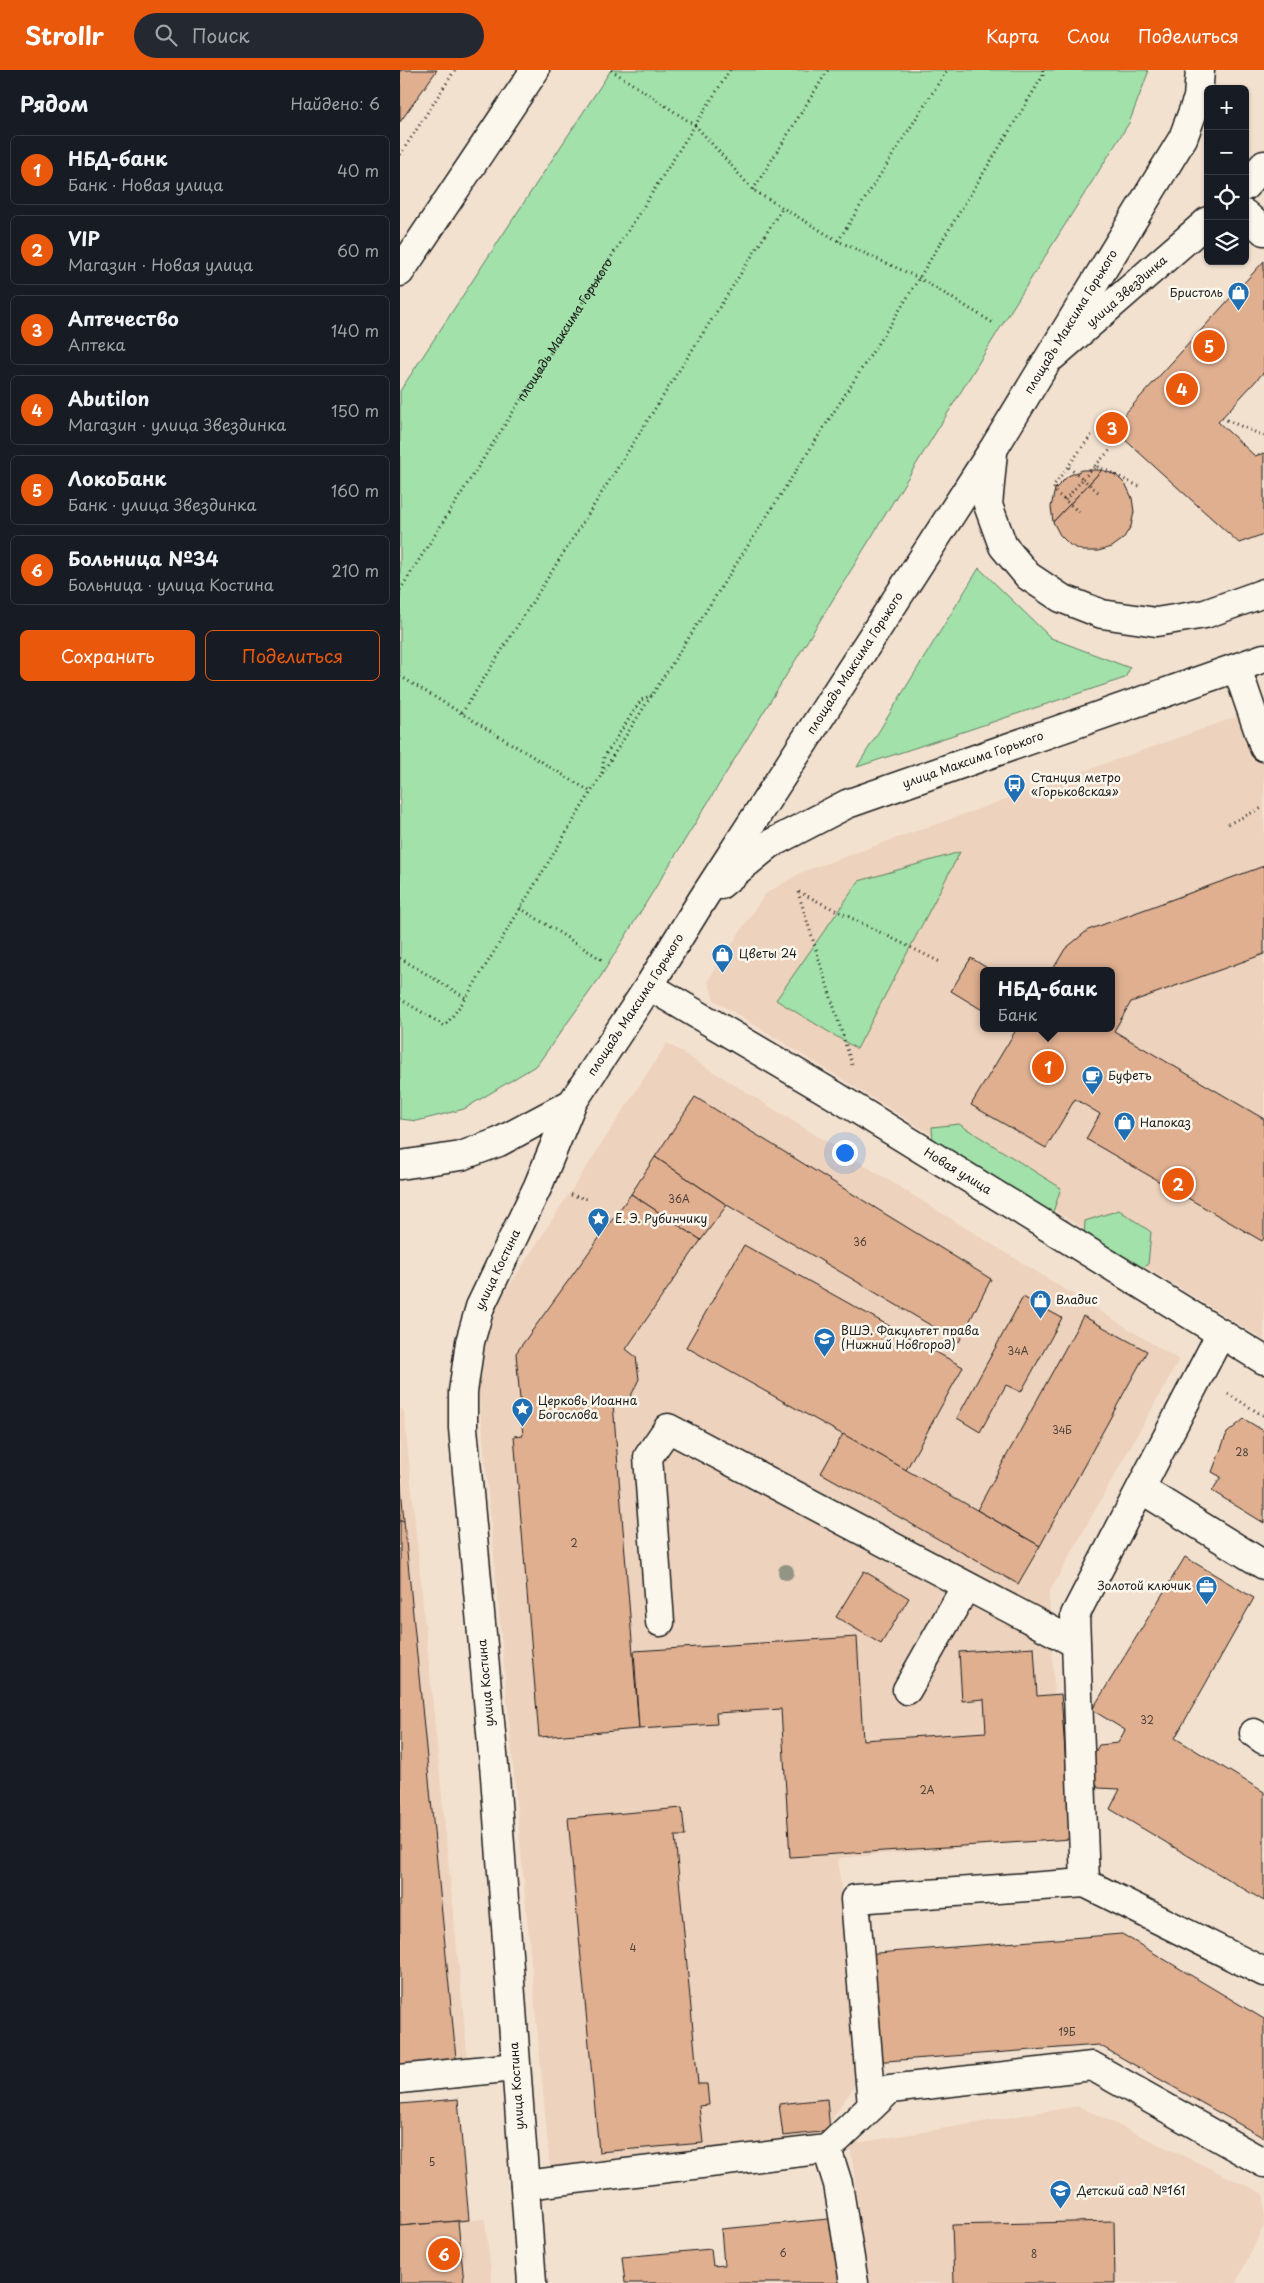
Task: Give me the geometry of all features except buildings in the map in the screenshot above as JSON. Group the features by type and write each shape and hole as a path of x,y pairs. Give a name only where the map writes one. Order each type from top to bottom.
{"main road":[{"name":"площадь Максима Горького","path":"406,1160 461,1156 499,1142 572,1103 650,986 702,900 994,448 1183,138 1198,98 1200,70"},
{"path":"400,272 528,72"},
{"path":"1249,182 1264,165"},
{"path":"1249,218 1264,231"},
{"name":"улица Звездинка","path":"1046,362 1204,224"},
{"path":"994,448 988,505 1003,546 1028,576 1061,598 1102,614 1156,622 1205,614 1264,593"},
{"name":"улица Максима Горького","path":"702,900 770,844 847,804 1264,658"},
{"path":"1237,668 1264,747"},
{"name":"Новая улица","path":"650,986 834,1095 1264,1360"},
{"name":"улица Костина","path":"532,2283 495,1776 463,1428 463,1392 470,1342 480,1307 538,1186 572,1103"},
{"path":"1086,1883 1075,1615 1221,1333"},
{"path":"660,1622 648,1457 668,1428 1075,1643"},
{"path":"1141,1489 1264,1565"},
{"path":"907,1690 966,1586"},
{"path":"872,2106 855,1899 1086,1883 1264,1972"},
{"path":"525,2185 827,2149 890,2088 1092,2066 1264,2164"},
{"path":"400,2080 516,2067"},
{"path":"827,2149 838,2184 854,2283"}],"path":[{"path":"400,155 455,70"},
{"path":"610,70 696,126 753,190 838,241 919,278 995,324"},
{"name":"площадь Максима Горького","path":"400,590 730,70"},
{"path":"753,190 828,70"},
{"path":"838,241 947,70"},
{"path":"400,999 445,1026 466,998 614,754 919,278 1043,76 1043,70"},
{"path":"462,713 783,207"},
{"path":"1222,418 1264,436"},
{"path":"1079,512 1054,490 1054,485 1092,433"},
{"path":"1065,500 1112,448"},
{"path":"1067,466 1098,492"},
{"path":"1095,466 1115,473 1128,482 1139,486"},
{"path":"400,676 591,792"},
{"path":"602,774 604,757 641,700 652,694"},
{"path":"1228,824 1264,807"},
{"path":"852,1065 798,892 940,962"},
{"path":"520,908 604,961"},
{"path":"400,958 466,998"},
{"path":"538,1186 587,1199"},
{"path":"1228,1394 1264,1416"}],"shaded area":[{"path":"1264,707 1264,1340 714,1000 708,980 765,894 802,872"},
{"path":"667,1043 1179,1360 1049,1593 1062,1839 838,1858 859,2079 822,2134 550,2168 474,1340"},
{"path":"400,1408 404,1411 470,2081 400,2090"},
{"name":"Детский сад №161","path":"1078,2106 1264,2194 1264,2226 1236,2283 868,2283 850,2144"},
{"path":"485,2219 492,2283 400,2283 400,2226"}],"green space":[{"path":"611,70 1147,70 1148,73 1129,123 1010,312 601,976 537,1065 464,1109 417,1121 400,1119 400,391"},
{"path":"979,568 1051,638 1130,668 1125,678 857,767"},
{"path":"960,852 857,1049 776,1000 859,881"},
{"path":"959,1124 1061,1188 1051,1218 934,1165 932,1127"},
{"path":"1119,1210 1151,1232 1148,1265 1113,1279 1083,1259 1085,1221"}],"place":[{"name":"Бристоль","path":"1239,312"},
{"name":"ЛокоБанк","path":"1209,346"},
{"name":"Abutilon","path":"1182,389"},
{"name":"Аптечество","path":"1112,428"},
{"name":"Станция метро «Горьковская»","path":"1015,804"},
{"name":"Цветы 24","path":"723,973"},
{"name":"НБД-банк","path":"1048,1067"},
{"name":"Буфетъ","path":"1092,1095"},
{"name":"Напоказ","path":"1124,1142"},
{"name":"VIP","path":"1178,1184"},
{"name":"Е. Э. Рубинчику","path":"599,1238"},
{"name":"Владис","path":"1040,1319"},
{"name":"ВШЭ. Факультет права (Нижний Новгород)","path":"825,1357"},
{"name":"Церковь Иоанна Богослова","path":"522,1427"},
{"name":"Золотой ключик","path":"1207,1605"},
{"name":"Детский сад №161","path":"1061,2210"},
{"name":"Больница №34","path":"444,2254"}]}
